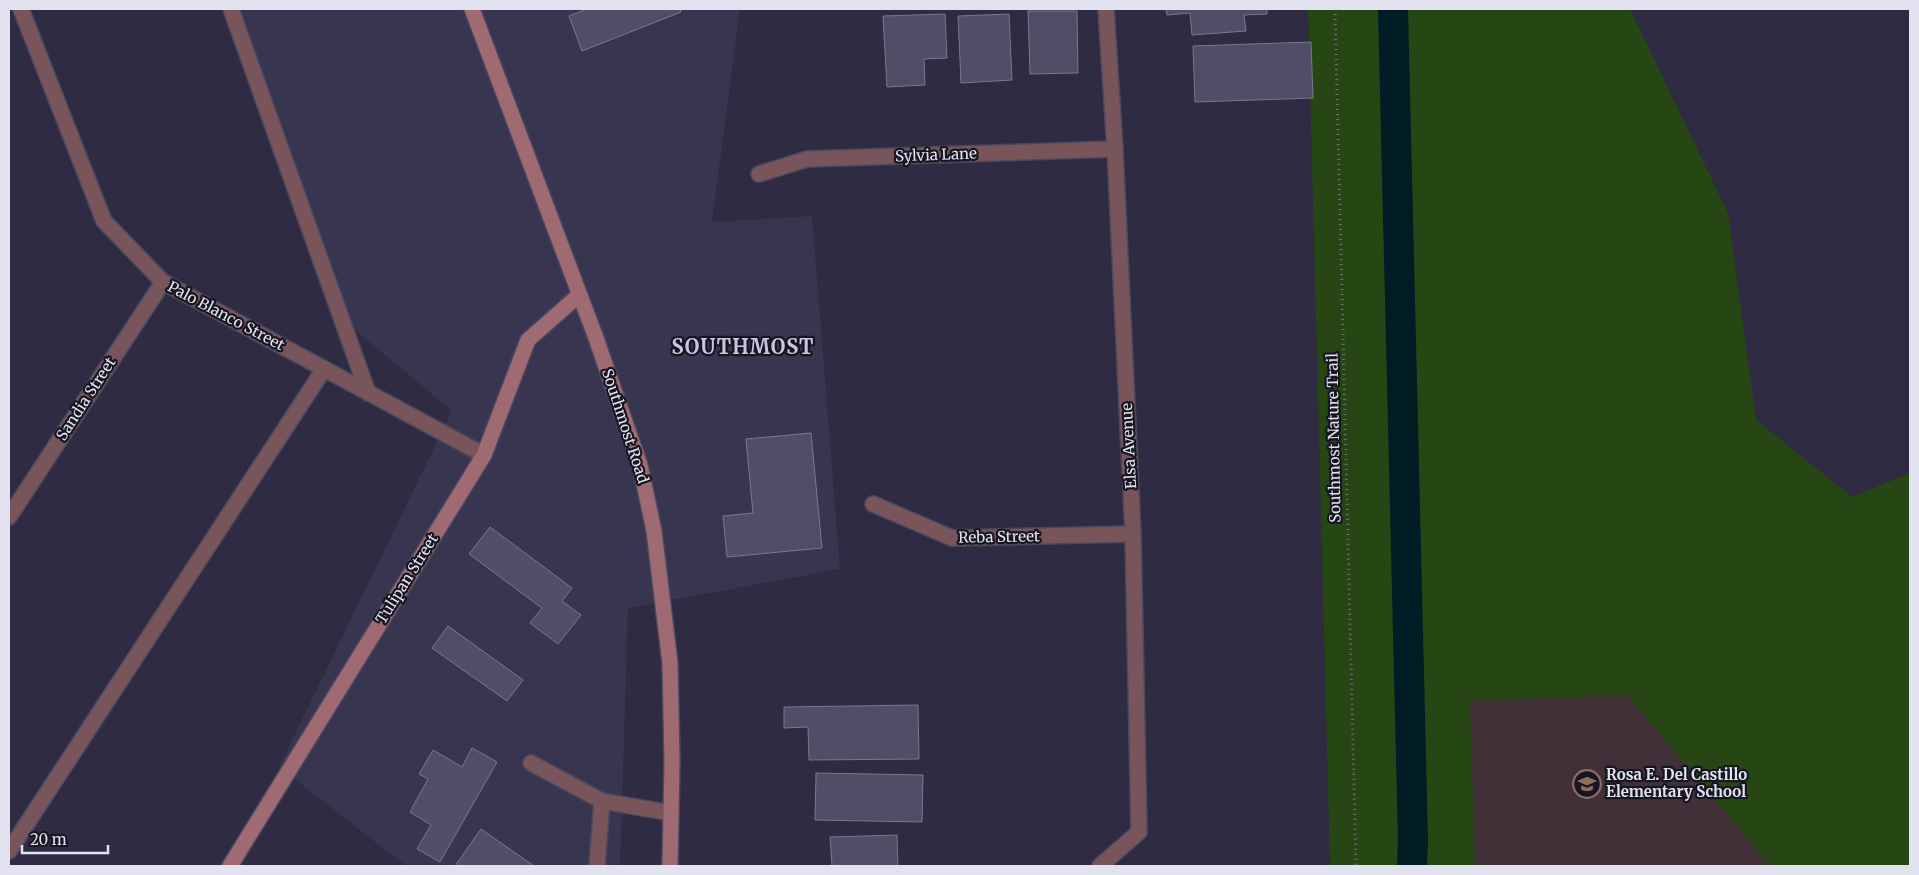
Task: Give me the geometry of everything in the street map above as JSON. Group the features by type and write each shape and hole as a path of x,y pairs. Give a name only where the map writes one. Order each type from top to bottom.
{"main road":[{"name":"Southmost Road","path":"472,9 579,295 640,465 654,531 670,664 672,762 670,866"},
{"name":"Tulipan Street","path":"230,866 484,456 528,340 579,295"}],"street":[{"name":"Palo Blanco Street","path":"21,9 104,221 163,282 484,456"},
{"path":"231,9 368,393"},
{"name":"Elsa Avenue","path":"1100,866 1139,832 1133,534 1115,149 1106,9"},
{"name":"Sylvia Lane","path":"758,174 807,159 1115,149"},
{"name":"Sandia Street","path":"9,517 163,282"},
{"path":"9,851 324,369"},
{"name":"Reba Street","path":"873,504 952,538 1133,534"},
{"path":"532,763 602,801 671,813"},
{"path":"597,866 602,801"}],"path":[{"name":"Southmost Nature Trail","path":"1335,9 1356,866"}],"shaded area":[{"path":"227,9 740,9 712,222 812,216 840,569 628,608 620,866 406,866 279,767 452,411 328,307"},
{"name":"Rosa E. Del Castillo Elementary School","path":"1627,695 1770,866 1475,866 1470,701"}],"green space":[{"path":"1308,9 1630,9 1728,213 1756,420 1852,497 1910,473 1910,866 1770,866 1627,695 1470,701 1475,866 1330,866"}],"building":[{"path":"587,9 680,9 681,12 582,51 569,16"},
{"path":"1166,9 1267,9 1267,14 1244,15 1246,31 1192,35 1190,13 1167,15"},
{"path":"1028,11 1077,11 1078,73 1030,74"},
{"path":"945,14 947,58 924,59 925,85 887,87 883,16"},
{"path":"1009,14 1012,80 961,83 958,16"},
{"path":"1311,42 1313,98 1195,102 1193,46"},
{"path":"811,433 822,548 727,557 723,516 753,513 746,439"},
{"path":"490,527 572,588 562,601 581,615 558,644 530,623 542,608 469,554"},
{"path":"448,626 523,680 507,701 432,648"},
{"path":"918,705 919,759 809,760 808,727 784,728 784,707"},
{"path":"472,748 497,762 440,862 417,849 431,825 410,812 428,779 419,774 433,750 462,767"},
{"path":"816,773 923,775 922,822 815,820"},
{"path":"481,829 534,866 455,866"},
{"path":"897,835 898,866 832,866 830,837"}],"waterway":[{"path":"1393,9 1413,841 1412,866"}],"place":[{"name":"Rosa E. Del Castillo Elementary School","path":"1587,784"}],"district":[{"name":"SOUTHMOST","path":"743,347"}]}
